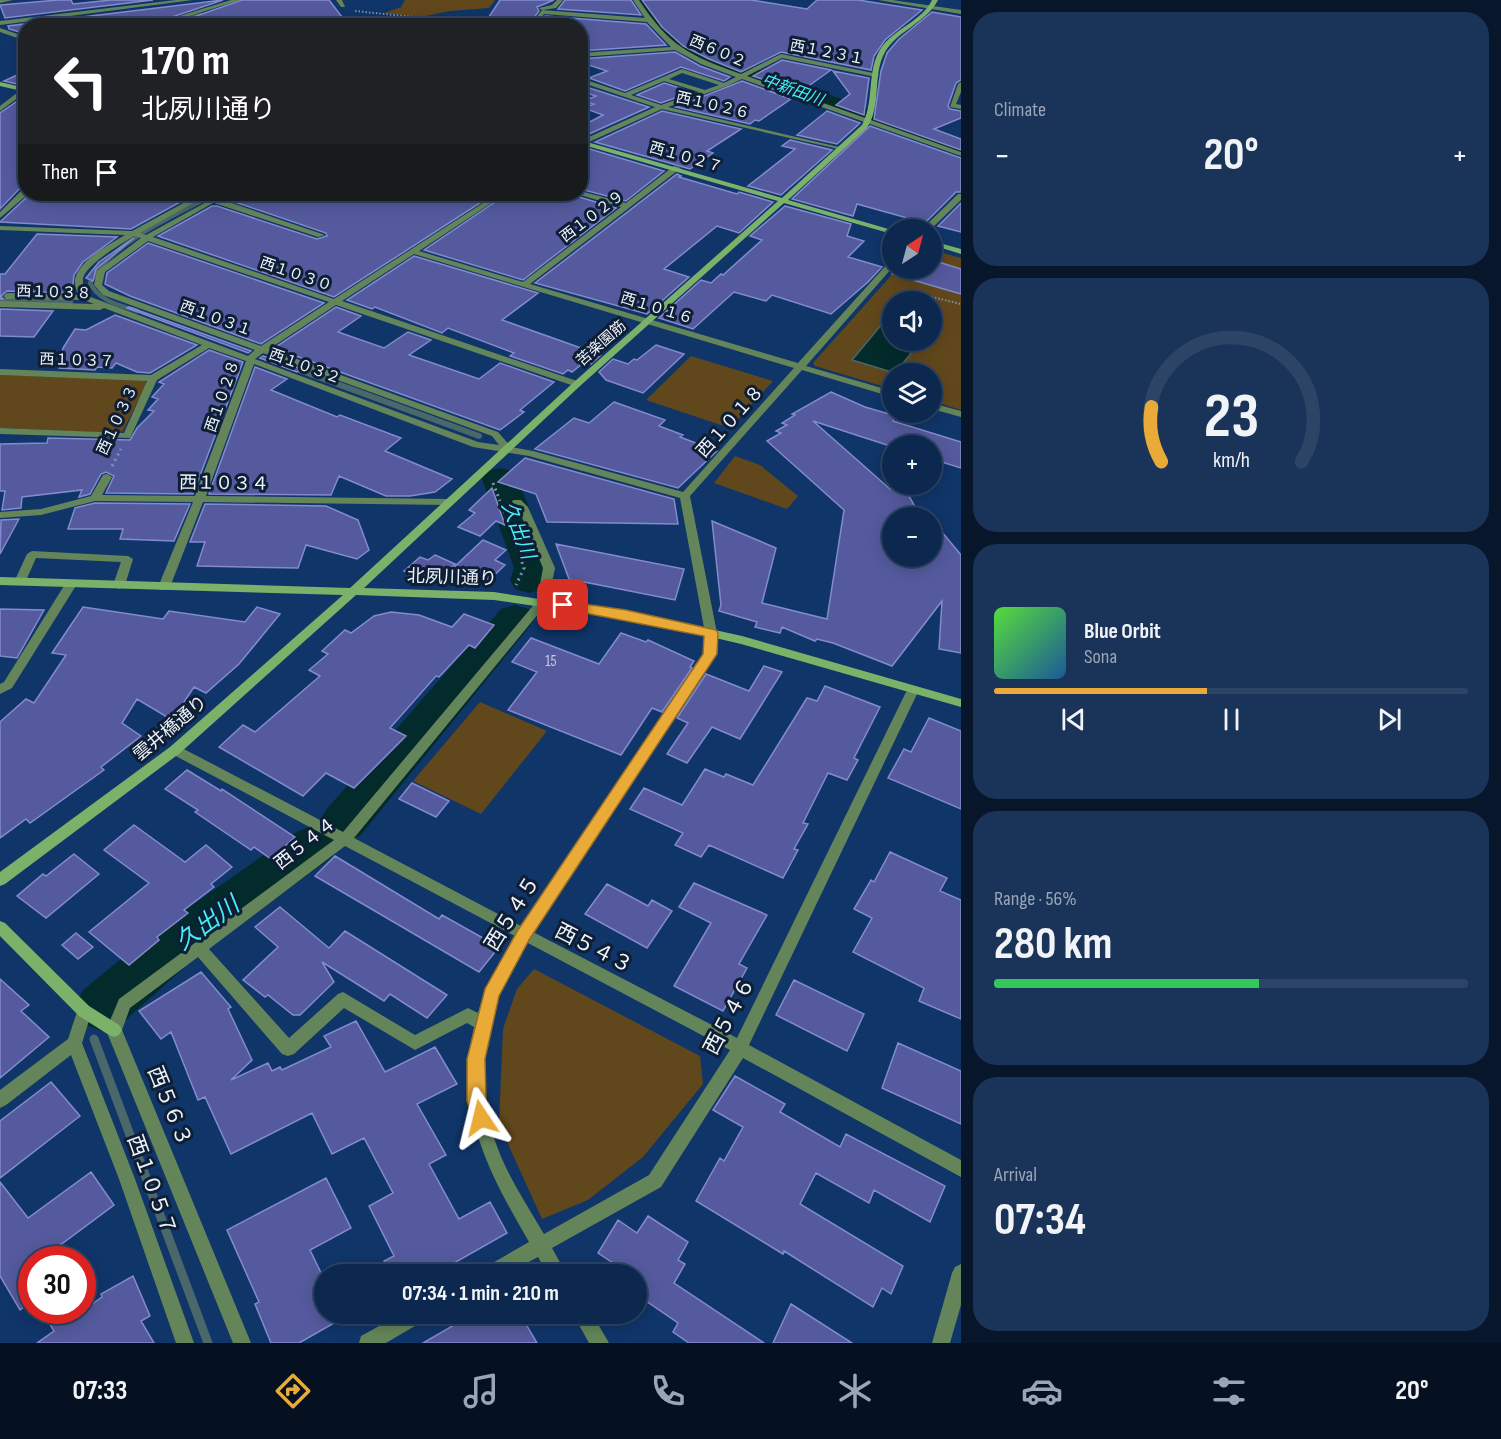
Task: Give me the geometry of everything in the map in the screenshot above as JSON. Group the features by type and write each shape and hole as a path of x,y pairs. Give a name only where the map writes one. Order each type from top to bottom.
{"street":[{"path":"0,1 10,0"},
{"path":"35,18 190,0"},
{"path":"177,18 237,0"},
{"path":"538,18 542,10 541,0"},
{"path":"542,10 554,7 560,0"},
{"name":"西６０２","path":"636,0 649,20 676,48 703,63 869,117 961,154"},
{"path":"881,0 961,12"},
{"path":"869,117 876,75 884,48 932,8 935,0"},
{"path":"542,10 649,20"},
{"path":"0,22 18,20"},
{"path":"0,30 18,36"},
{"path":"588,54 676,48"},
{"name":"西１２３１","path":"742,77 781,56 876,75"},
{"path":"626,95 682,71 725,85"},
{"path":"588,140 661,107 742,77"},
{"path":"664,79 706,92"},
{"name":"西１０２６","path":"588,83 661,107 841,149"},
{"path":"0,84 18,88"},
{"path":"961,84 952,106 961,107"},
{"path":"0,109 18,95"},
{"name":"苦楽園筋","path":"354,591 577,384 841,149 869,117"},
{"name":"西１０２７","path":"588,145 677,168 882,229"},
{"name":"西１０２９","path":"525,284 677,168"},
{"path":"588,195 627,206"},
{"path":"937,219 961,197"},
{"path":"0,216 18,198"},
{"path":"85,298 79,288 79,278 83,272 133,233 191,201"},
{"name":"西１０３１","path":"212,201 146,238 101,271 98,285 106,293 256,354 495,434 507,449"},
{"path":"217,201 321,235"},
{"name":"西１０２８","path":"165,587 256,354 490,201"},
{"name":"西１０３０","path":"0,228 133,233 577,384"},
{"path":"942,246 961,252"},
{"name":"西１０１６","path":"414,252 882,391"},
{"name":"西１０１８","path":"685,496 882,275"},
{"path":"0,296 85,298"},
{"name":"西１０３２","path":"85,298 208,345 256,354 476,445 530,453 685,496"},
{"name":"西１０３８","path":"0,304 108,308"},
{"name":"西１０３３","path":"127,436 153,378 208,345"},
{"name":"西１０３７","path":"0,372 153,378"},
{"path":"942,409 961,414"},
{"path":"0,431 127,436"},
{"name":"西１０３３","path":"95,498 107,477"},
{"path":"685,496 711,633"},
{"name":"西１０３４","path":"0,515 40,512 95,498 449,502"},
{"path":"517,502 523,507 549,568 542,602"},
{"path":"20,582 32,554 128,559 119,585"},
{"name":"北夙川通り","path":"0,581 494,596 542,602 626,615 711,633 912,692 961,704"},
{"path":"0,690 8,685 71,584"},
{"name":"雲井橋通り","path":"0,880 175,750 354,591"},
{"name":"西５４４","path":"114,1030 123,1004 344,840 542,602"},
{"name":"西５４５","path":"551,1264 490,1151 477,1101 476,1059 482,1024 491,994 523,935 710,654 711,633"},
{"name":"西５４６","path":"508,1264 655,1181 740,1048 912,692"},
{"name":"西５４３","path":"175,750 740,1048 961,1169"},
{"path":"0,927 84,1011 114,1030"},
{"path":"199,947 288,1049 343,999 415,1043 468,1015 482,1024"},
{"path":"0,1100 74,1043 84,1011"},
{"name":"西５６３","path":"114,1030 242,1343"},
{"name":"西１０５７","path":"74,1043 127,1179 185,1343"},
{"path":"941,1343 961,1273"},
{"path":"368,1343 401,1324"},
{"path":"588,1324 600,1343"}],"path":[{"path":"341,3 359,12 421,18"},
{"path":"942,299 961,304"},
{"name":"西１０３３","path":"107,477 127,436"},
{"path":"491,481 524,568 516,586"}],"shaded area":[{"path":"405,0 495,0 489,8 450,11 421,17 384,13 401,7"},
{"path":"942,253 961,258 961,410 942,404 942,363 882,363 882,386 815,366 813,363 888,279 942,279"},
{"path":"882,324 882,351 913,351 903,363 882,363 882,369 852,360"},
{"path":"691,356 773,381 730,428 646,400"},
{"path":"0,375 144,380 147,383 123,431 114,433 0,428"},
{"path":"735,456 760,465 798,496 787,509 714,483"},
{"path":"480,702 547,731 481,814 413,781"},
{"path":"534,969 700,1056 703,1084 643,1157 588,1200 542,1219 499,1124 503,1029 517,989"}],"building":[{"path":"71,0 73,4 111,0 153,0 5,18 0,5"},
{"path":"223,0 169,18 74,18"},
{"path":"242,0 329,0 343,18 191,18"},
{"path":"500,0 554,0 537,7 539,11 534,18 488,18"},
{"path":"565,0 631,0 641,15 558,9"},
{"path":"642,0 751,0 807,9 817,0 858,0 922,10 885,40 874,56 871,70 781,52 741,72 683,46 662,27"},
{"path":"932,12 961,17 961,80 956,83 948,106 950,109 961,111 961,118 934,129 961,139 961,150 874,119 881,71 887,53 899,39"},
{"path":"545,16 570,18 544,18"},
{"path":"588,19 646,24 666,45 588,50"},
{"path":"18,25 18,32 9,29 8,26"},
{"path":"675,52 700,66 730,77 724,81 681,67 625,91 589,78 607,71 588,65 588,58"},
{"path":"782,60 831,70 800,92 753,76"},
{"path":"833,71 869,78 864,115 836,105 850,94"},
{"path":"18,75 18,84 4,81"},
{"path":"742,81 791,99 759,121 755,120 750,124 676,107"},
{"path":"664,83 692,92 661,103 637,95"},
{"path":"588,88 649,107 588,134 588,123 603,115 588,109 588,106 594,104 588,102 588,99 596,96 588,94"},
{"path":"18,101 18,190 0,209 0,113"},
{"path":"662,111 741,129 707,151 713,153 690,169 595,142"},
{"path":"827,111 860,123 837,144 797,135"},
{"path":"870,126 961,158 961,192 956,192 929,219 911,219 857,204 853,216 792,199"},
{"path":"790,140 832,150 781,195 748,186 795,149 782,146"},
{"path":"588,148 664,171 626,201 588,191"},
{"path":"677,174 681,176 679,177 737,194 739,192 773,202 739,233 717,226 664,269 689,277 647,314 535,283"},
{"path":"588,200 616,208 523,280 424,250 497,201"},
{"path":"22,201 182,201 131,229 0,222"},
{"path":"232,201 483,201 334,297 158,236 212,206 317,239 327,236 326,233"},
{"path":"961,203 961,232 942,227 942,222"},
{"path":"785,206 851,224 847,236 864,241 848,257 882,267 831,314 772,295 766,301 734,292 693,329 659,318 701,280 711,283 762,240 750,236"},
{"path":"37,234 117,237 83,262 74,275 72,293 7,291 1,296 3,299 0,299 0,274 5,274"},
{"path":"134,238 96,269 93,281 86,278 99,262"},
{"path":"148,243 324,303 261,344 130,296 105,284 107,273"},
{"path":"414,256 538,293 502,320 601,355 591,364 587,360 572,372 568,370 563,374 510,356 514,353 448,328 442,333 375,307 372,309 347,300"},
{"path":"942,263 961,269 961,294 909,279 942,279"},
{"path":"336,307 361,316 338,332 384,348 408,332 431,340 409,355 479,379 500,363 554,382 520,410 524,412 500,430 274,348"},
{"path":"127,308 251,351 248,353"},
{"path":"0,309 53,311 34,337 0,336"},
{"path":"115,315 197,345 150,373 137,372 116,363 112,368 97,367 95,370 59,368 63,348 75,329 86,330"},
{"path":"656,345 684,354 643,393 606,380 599,372 613,359 628,364"},
{"path":"209,350 243,362 193,494 106,493 114,476 106,472 101,474 90,494 79,497 82,490 22,497 21,508 2,510 5,491 0,491 0,444 47,443 48,438 130,440 137,428 154,411 148,410 158,399 152,397 164,384 159,382"},
{"path":"263,356 302,369 297,372 260,358"},
{"path":"255,367 287,379 271,390 337,417 340,415 401,438 385,451 452,479 435,492 410,496 386,496 339,476 331,495 209,494"},
{"path":"831,392 882,412 882,423 899,423 938,435 882,435 882,443 813,421 882,482 882,495 909,495 915,507 882,507 882,567 942,567 942,532 961,555 961,653 939,649 942,601 892,666 833,643 817,639 815,641 782,627 780,633 755,627 757,622 719,611 721,605 712,521 776,548 762,603 827,619 844,510 767,441 781,433 776,431 787,425 782,423 795,415 792,414"},
{"path":"614,402 665,420 659,426 717,451 678,488 535,449 574,418 589,423"},
{"path":"942,436 961,442 961,468 942,462"},
{"path":"525,458 674,499 678,524 547,522 536,494 498,482"},
{"path":"492,488 505,525 496,521 480,536 458,527 475,513 469,510"},
{"path":"95,503 190,504 174,541 120,539 123,529 68,529 75,508"},
{"path":"205,504 326,506 358,520 369,550 357,559 306,545 298,568 197,566 205,542 190,542"},
{"path":"19,519 0,554 1,520"},
{"path":"483,540 506,550 495,560 505,565 489,580 482,576 479,579 470,578 451,570"},
{"path":"556,544 684,569 675,600 569,579"},
{"path":"435,555 455,564 448,570 466,578 406,579 411,574 404,571 420,557 428,560"},
{"path":"83,607 163,619 169,611 245,622 257,607 280,614 239,664 206,693 194,687 172,720 137,699 122,723 141,736 101,767 104,770 30,823 26,819 0,838 0,722 26,699 34,703 66,655 52,653"},
{"path":"0,609 44,610 17,658 0,656"},
{"path":"391,612 419,615 452,627 464,614 494,625 475,648 469,645 439,677 436,676 390,728 406,736 354,788 326,773 303,796 219,747 243,725 255,732 320,676 309,670 328,654 322,651 345,630 351,633 374,616"},
{"path":"621,633 646,642 648,640 694,661 690,667 692,668 662,712 652,708 621,755 508,710 537,672 512,662 531,638 599,664"},
{"path":"764,666 782,672 740,739 712,727 687,763 667,754 688,723 677,718 706,674 749,691"},
{"path":"825,686 880,707 854,758 858,760 847,780 828,773 803,823 808,824 794,849 798,850 783,878 709,845 701,857 675,845 683,833 630,809 644,788 682,805 705,769 724,777 726,774 753,785 807,698 817,701"},
{"path":"929,718 961,731 961,809 888,778 904,749 911,752"},
{"path":"187,770 221,791 222,789 295,837 271,859 254,847 251,850 195,812 198,810 165,789"},
{"path":"412,783 449,801 436,817 399,799"},
{"path":"134,825 185,862 206,845 232,867 211,884 214,887 184,910 188,913 157,937 159,940 129,965 89,932 149,883 104,850"},
{"path":"890,852 947,878 940,891 961,900 961,1019 919,1001 924,988 853,952 872,918 854,909 871,880 874,882"},
{"path":"74,854 99,874 46,918 17,896 43,874 46,876"},
{"path":"335,856 439,919 442,915 499,947 479,972 315,876"},
{"path":"694,883 767,915 739,964 747,968 723,1011 674,986 711,923 679,907"},
{"path":"607,884 648,906 652,900 672,911 647,948 585,914"},
{"path":"280,907 329,948 345,931 447,995 427,1018 390,994 384,1001 322,962 334,982 300,1015 293,1015 268,995 265,997 243,980 278,947 255,927"},
{"path":"76,933 93,947 78,959 62,945"},
{"path":"201,972 231,1007 228,1009 252,1060 231,1080 268,1063 272,1071 280,1067 282,1070 331,1047 324,1036 356,1021 385,1072 435,1047 457,1084 417,1104 446,1155 429,1164 459,1219 490,1202 507,1233 452,1264 386,1264 384,1261 394,1256 369,1206 393,1193 364,1138 332,1154 312,1113 231,1154 205,1097 198,1100 171,1032 161,1039 139,1011"},
{"path":"0,979 29,1005 21,1011 49,1037 0,1078"},
{"path":"794,980 864,1014 847,1051 776,1015"},
{"path":"898,1043 961,1071 961,1124 882,1088"},
{"path":"735,1076 785,1104 780,1112 840,1147 846,1134 945,1186 930,1222 874,1190 869,1203 816,1173 800,1204 903,1266 891,1294 882,1288 873,1307 784,1251 783,1254 696,1201 720,1158 724,1161 743,1127 713,1110"},
{"path":"51,1082 80,1116 0,1178 0,1121"},
{"path":"91,1172 114,1205 59,1246 18,1246 18,1307 0,1276 0,1182 28,1218"},
{"path":"326,1178 351,1228 310,1250 317,1264 314,1264 314,1324 332,1324 299,1343 271,1343 255,1304 259,1302 227,1230"},
{"path":"648,1216 688,1242 678,1260 685,1264 674,1283 764,1343 689,1343 673,1332 678,1323 647,1302 647,1264 614,1264 598,1253 618,1220 637,1233"},
{"path":"133,1276 150,1316 141,1321 154,1343 37,1343 54,1331 50,1324 96,1324 96,1301 102,1297 101,1294"},
{"path":"791,1304 852,1343 773,1343"},
{"path":"456,1324 526,1324 537,1343 423,1343"}],"waterway":[{"name":"中新田川","path":"643,0 680,44 698,55 961,149"},
{"path":"190,18 201,15"},
{"path":"137,311 110,302 90,283 112,255 128,243 164,220 201,201"},
{"path":"0,300 71,302"},
{"path":"291,367 479,436"},
{"name":"久出川","path":"500,479 533,568 529,580"},
{"name":"久出川","path":"343,823 515,618"},
{"name":"久出川","path":"102,1007 176,944 315,844"},
{"path":"94,1039 208,1343"}],"route":[{"path":"481,1118 477,1101 476,1059 491,994 523,935 710,654 711,633 626,615 563,605"}]}
